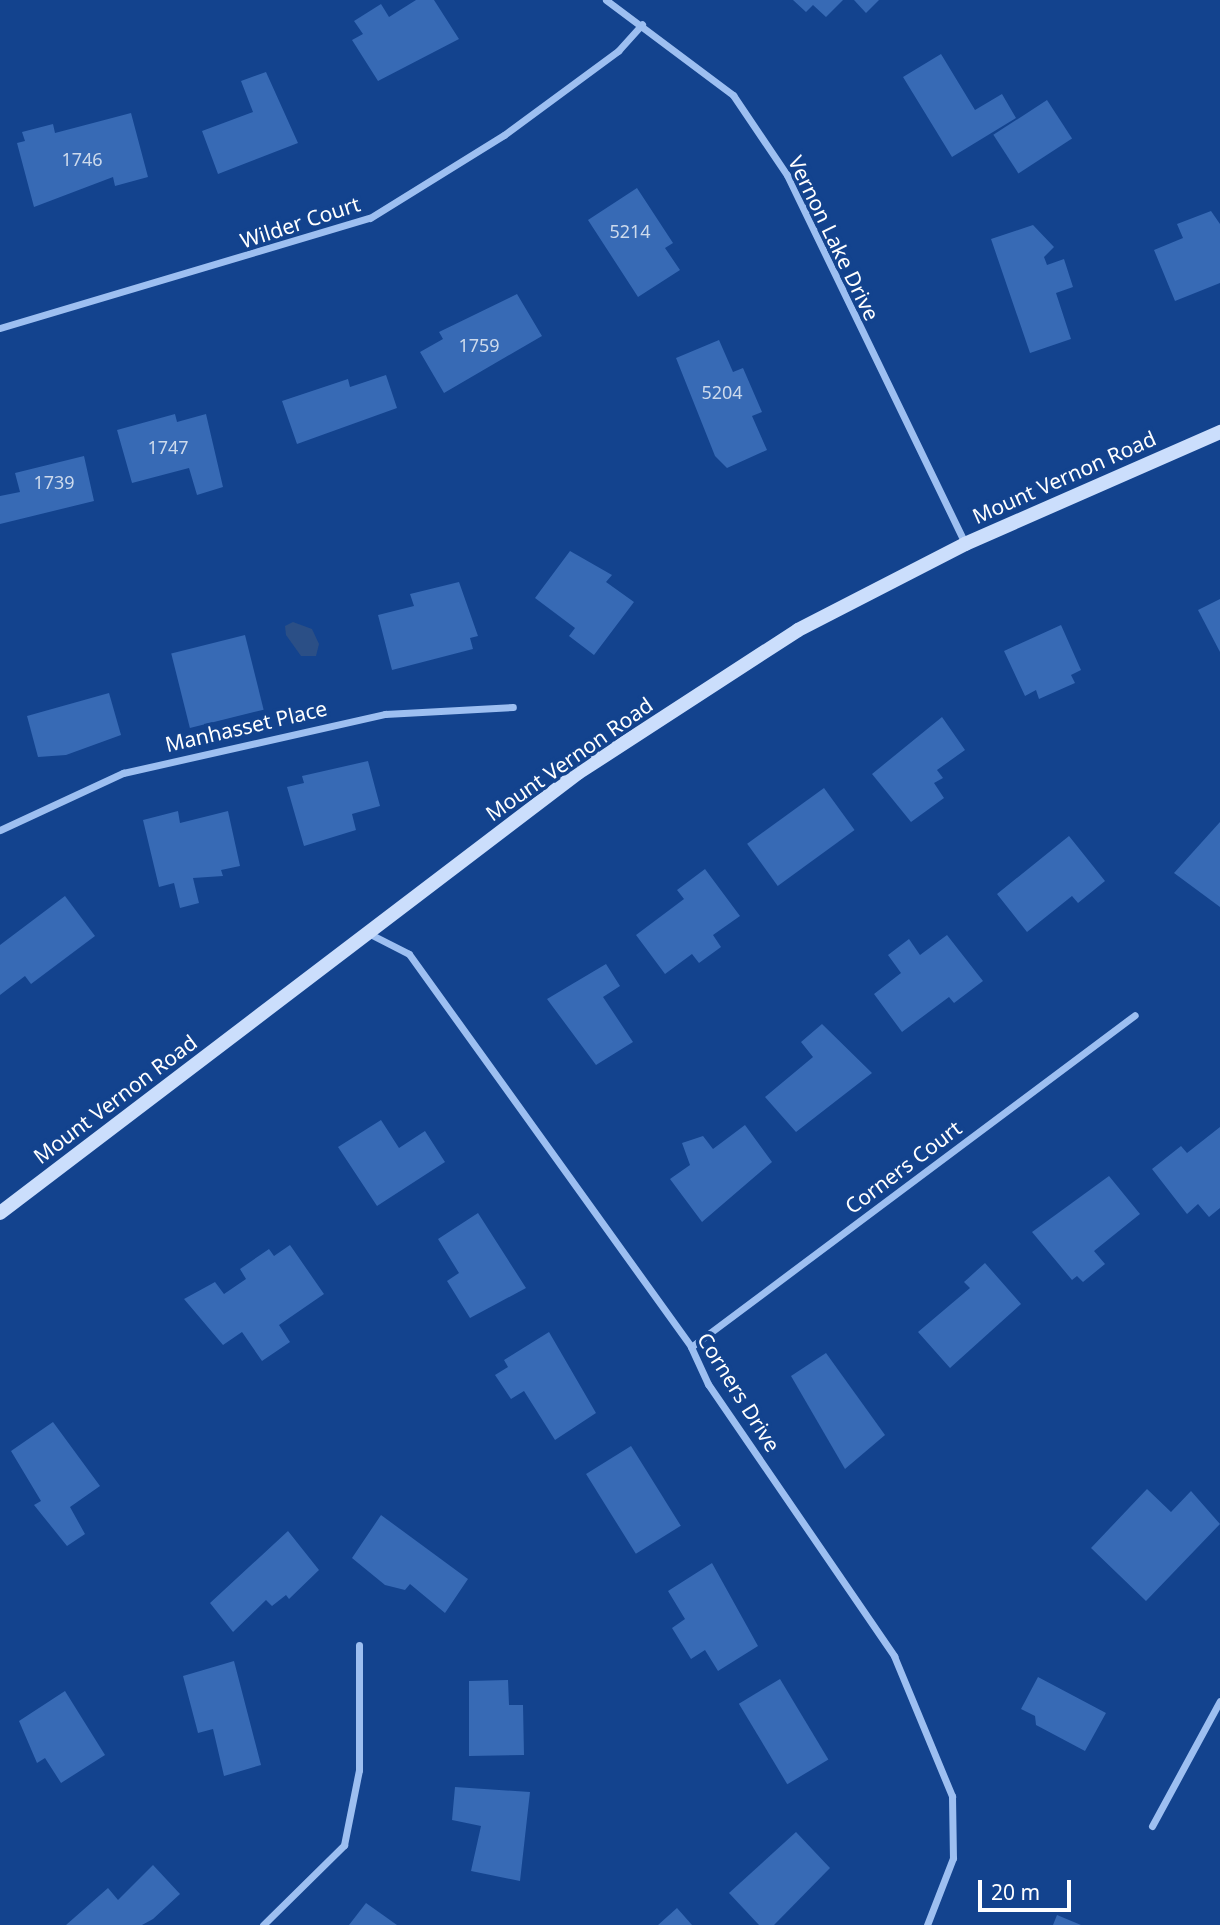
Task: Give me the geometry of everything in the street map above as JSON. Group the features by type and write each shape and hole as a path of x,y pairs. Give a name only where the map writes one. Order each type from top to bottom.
{"main road":[{"name":"Mount Vernon Road","path":"0,1213 578,773 798,630 965,544 1220,432"}],"street":[{"name":"Vernon Lake Drive","path":"606,0 642,24 733,96 788,175 965,544"},
{"name":"Wilder Court","path":"0,328 370,218 504,135 618,51 642,24"},
{"name":"Manhasset Place","path":"0,830 123,773 385,714 513,707"},
{"name":"Corners Drive","path":"368,933 409,954 691,1347 708,1384 894,1656 930,1734 952,1796 953,1858 927,1925"},
{"name":"Corners Court","path":"691,1347 1135,1015"},
{"path":"263,1925 344,1845 359,1770 359,1645"},
{"path":"1152,1826 1220,1701"}],"water":[{"path":"293,622 312,629 319,644 316,656 301,656 286,635 285,626"}],"building":[{"path":"416,0 434,0 459,39 378,81 352,40 363,34 354,21 381,4 389,17"},
{"path":"793,0 843,0 826,17 813,5 806,12"},
{"path":"854,0 879,0 866,13"},
{"path":"941,54 975,110 1002,94 1016,118 952,157 903,77"},
{"path":"266,72 298,143 218,174 202,131 253,112 241,81"},
{"path":"1047,100 1072,139 1018,173 993,135"},
{"path":"131,113 148,177 115,186 113,177 34,207 17,143 25,141 22,132 53,124 55,133"},
{"path":"637,188 673,243 665,248 680,270 638,297 588,220"},
{"path":"1211,211 1220,224 1220,283 1175,301 1154,250 1183,238 1177,224"},
{"path":"1033,225 1054,247 1044,257 1047,265 1064,259 1073,287 1056,293 1071,339 1030,353 991,239"},
{"path":"517,294 542,336 444,393 420,352 443,339 439,332"},
{"path":"719,340 733,372 743,368 762,412 752,416 767,450 727,468 715,456 676,358"},
{"path":"386,375 397,408 297,444 282,401 348,379 350,387"},
{"path":"175,414 177,422 206,414 223,487 197,495 189,468 132,483 117,430"},
{"path":"84,456 94,501 0,524 0,496 20,492 15,473"},
{"path":"570,551 612,575 606,582 634,602 594,655 569,636 575,628 535,598"},
{"path":"459,582 478,636 470,638 473,649 392,670 378,615 414,606 410,594"},
{"path":"1220,599 1220,652 1198,610"},
{"path":"1061,625 1081,670 1071,675 1075,683 1039,699 1036,690 1025,696 1004,651"},
{"path":"245,635 264,710 190,728 171,653"},
{"path":"109,693 121,735 66,755 38,757 27,716"},
{"path":"942,717 965,750 937,770 943,778 934,783 944,798 911,822 872,774"},
{"path":"368,761 380,806 352,814 356,830 304,846 287,787 304,783 302,776"},
{"path":"824,788 855,830 778,886 747,844"},
{"path":"178,811 180,823 228,811 240,866 221,870 223,876 193,878 199,903 180,908 174,883 159,887 143,820"},
{"path":"1220,822 1220,907 1174,873"},
{"path":"1069,836 1105,881 1078,903 1072,896 1027,932 997,894"},
{"path":"705,869 740,916 713,935 721,947 699,963 692,954 665,974 636,935 684,899 677,890"},
{"path":"65,896 95,936 31,984 25,976 0,995 0,945"},
{"path":"947,935 983,981 954,1003 949,997 902,1032 874,994 901,973 888,955 909,939 920,955"},
{"path":"606,964 620,986 603,997 633,1042 596,1065 547,999"},
{"path":"822,1024 872,1073 796,1132 765,1097 813,1057 801,1042"},
{"path":"381,1120 399,1148 425,1131 445,1162 377,1206 338,1147"},
{"path":"745,1125 772,1162 702,1222 670,1179 690,1165 682,1143 703,1136 713,1149"},
{"path":"1220,1127 1220,1208 1209,1217 1198,1204 1187,1214 1152,1169 1181,1146 1187,1153"},
{"path":"1109,1176 1140,1214 1094,1251 1105,1264 1083,1282 1077,1276 1072,1280 1032,1232"},
{"path":"478,1213 526,1288 470,1318 447,1281 459,1273 438,1239"},
{"path":"290,1245 324,1294 279,1325 290,1342 262,1361 242,1332 223,1345 184,1299 215,1282 224,1294 246,1279 240,1269 269,1249 274,1256"},
{"path":"985,1263 1021,1304 950,1368 918,1332 970,1288 964,1282"},
{"path":"549,1332 596,1413 555,1440 524,1391 511,1399 495,1375 508,1367 504,1360"},
{"path":"826,1353 885,1435 845,1469 791,1376"},
{"path":"53,1422 100,1486 70,1507 85,1534 67,1546 34,1505 41,1501 11,1451"},
{"path":"631,1446 681,1526 636,1554 586,1474"},
{"path":"1147,1489 1171,1512 1191,1491 1220,1524 1146,1601 1091,1548"},
{"path":"381,1515 468,1579 445,1613 410,1584 405,1590 385,1585 352,1558"},
{"path":"288,1531 319,1570 289,1599 286,1595 272,1606 266,1600 233,1632 210,1603"},
{"path":"712,1563 758,1646 718,1671 705,1650 691,1659 672,1628 685,1619 668,1591"},
{"path":"234,1661 261,1765 224,1776 213,1729 198,1733 183,1676"},
{"path":"1038,1677 1106,1713 1085,1751 1036,1725 1035,1716 1021,1709"},
{"path":"780,1679 828,1760 787,1784 739,1704"},
{"path":"508,1680 509,1705 523,1705 524,1755 469,1756 469,1681"},
{"path":"65,1691 105,1755 61,1783 45,1758 37,1763 19,1721"},
{"path":"455,1787 530,1792 520,1881 471,1871 481,1826 452,1820"},
{"path":"796,1832 830,1868 774,1925 759,1925 729,1893"},
{"path":"153,1865 180,1894 153,1919 142,1925 66,1925 108,1888 118,1900"},
{"path":"366,1903 397,1925 349,1925"},
{"path":"677,1908 692,1925 658,1925"},
{"path":"1057,1915 1081,1925 1053,1925"}]}
